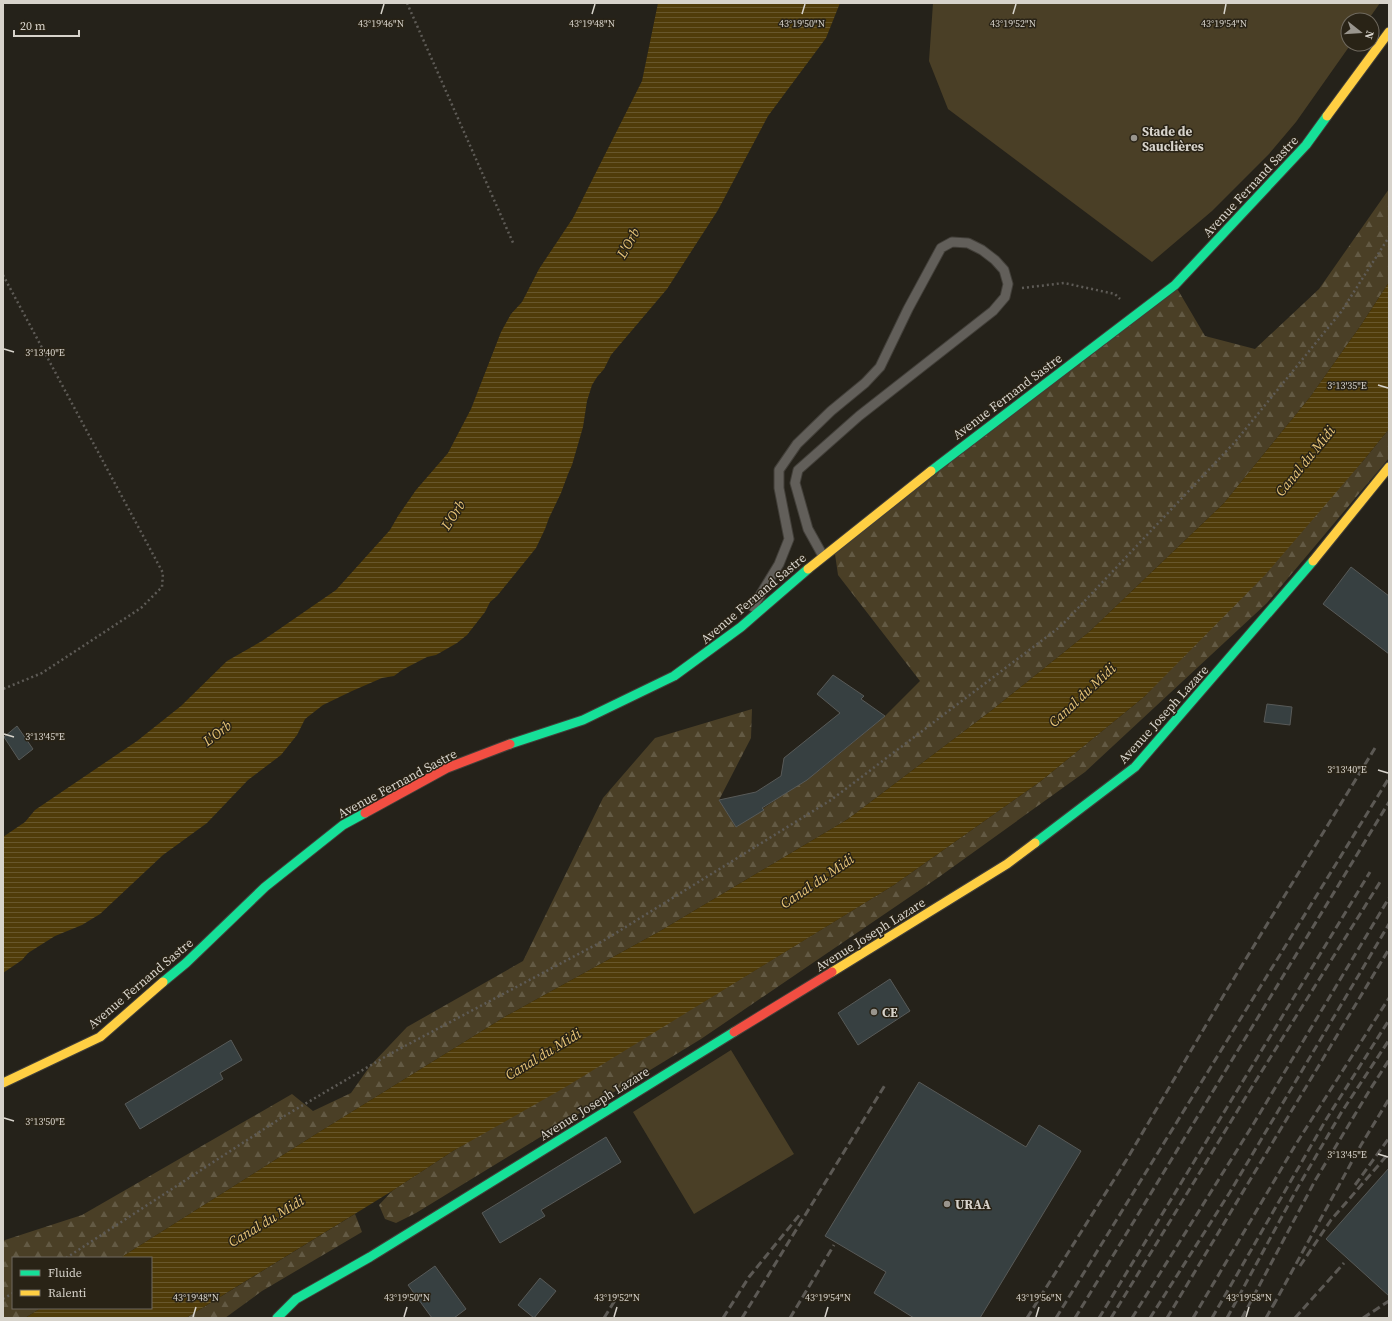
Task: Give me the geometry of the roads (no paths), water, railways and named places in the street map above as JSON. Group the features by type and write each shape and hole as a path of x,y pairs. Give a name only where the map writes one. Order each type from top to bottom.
{"main road":[{"name":"Avenue Fernand Sastre","path":"3,1083 100,1037 186,963 265,887 344,825 447,768 512,743 583,720 674,676 741,628 823,556 1175,284 1306,145 1389,32"},
{"name":"Avenue Joseph Lazare","path":"277,1318 296,1299 376,1253 1007,864 1136,767 1296,582 1389,466"}],"lane":[{"path":"741,628 779,564 788,539 779,488 779,470 797,444 831,411 865,383 880,367 908,309 941,248 952,242 968,243 982,250 996,260 1004,270 1008,284 1006,297 993,311 859,416 798,470 795,483 808,529 823,556"}],"water":[{"name":"L'Orb","path":"658,3 840,3 826,38 768,116 718,210 667,289 611,355 604,369 592,385 587,401 583,427 572,465 536,548 497,596 490,602 485,612 467,635 457,643 436,655 427,657 402,670 394,676 382,678 323,705 305,719 297,735 281,755 248,780 207,823 163,855 100,914 82,925 55,936 28,953 22,960 3,973 3,837 25,822 35,810 137,741 181,706 227,661 262,641 336,590 390,530 416,490 448,453 471,409 501,332 511,314 522,302 539,269 573,218 642,81"},
{"name":"Canal du Midi","path":"1389,282 1389,429 1265,575 1144,697 1041,781 894,885 564,1088 453,1151 392,1191 186,1318 25,1318 39,1309 152,1309 152,1257 122,1257 506,1016 660,931 848,819 992,710 1089,632 1224,503 1310,397 1361,325"}],"railway":[{"path":"1027,1318 1127,1159 1225,993 1375,748"},
{"path":"1056,1318 1389,778"},
{"path":"1075,1318 1389,802"},
{"path":"1099,1318 1370,872"},
{"path":"1111,1318 1255,1082 1382,879"},
{"path":"1132,1318 1254,1123 1389,898"},
{"path":"1150,1318 1230,1192 1389,924"},
{"path":"1167,1318 1389,949"},
{"path":"1193,1318 1296,1144 1389,998"},
{"path":"1212,1318 1327,1118 1389,1020"},
{"path":"1227,1318 1298,1187 1341,1113 1389,1040"},
{"path":"1242,1318 1316,1179 1389,1060"},
{"path":"742,1318 885,1085"},
{"path":"1273,1306 1361,1145 1389,1099"},
{"path":"1355,1185 1389,1138"},
{"path":"1300,1266 1331,1220 1389,1153"},
{"path":"723,1318 749,1277 801,1213"},
{"path":"790,1318 834,1245"},
{"path":"1295,1318 1344,1263"},
{"path":"604,1318 619,1294"},
{"path":"1363,1318 1389,1301"},
{"path":"1266,1318 1275,1302"}],"place":[{"name":"Stade de Sauclières","path":"1134,138"},
{"name":"CE","path":"874,1012"},
{"name":"URAA","path":"947,1204"}]}
